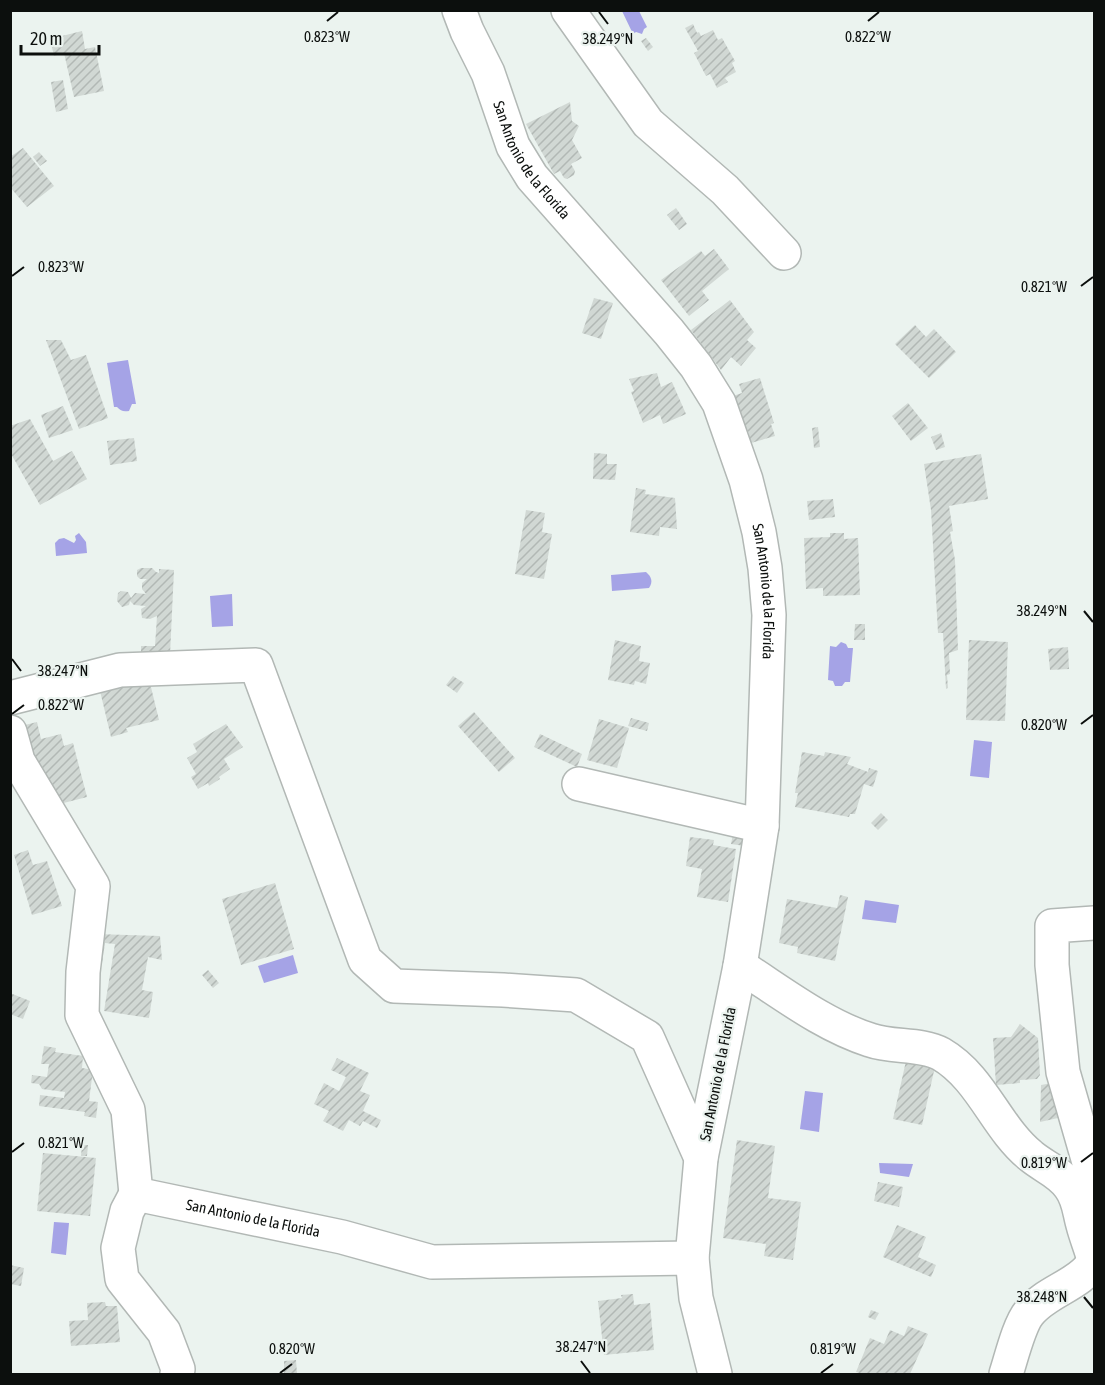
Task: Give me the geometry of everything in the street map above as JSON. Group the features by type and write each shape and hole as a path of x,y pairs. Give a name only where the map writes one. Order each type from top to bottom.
{"street":[{"name":"San Antonio de la Florida","path":"459,10 466,30 488,73 513,146 532,177 669,332 696,366 719,403 746,480 759,532 769,615 762,826 740,966 701,1158 692,1258 696,1298 715,1374"},
{"path":"568,10 648,123 725,190 784,253"},
{"path":"10,698 120,670 256,665 365,960 394,986 576,995 647,1037 701,1158"},
{"path":"10,732 18,761 93,886 83,972 82,1015 128,1110 136,1194 128,1211 118,1248 122,1279 164,1332 178,1369 177,1374"},
{"path":"579,784 762,826"},
{"path":"1095,923 1052,926 1052,965 1062,1072 1095,1180"},
{"path":"740,966 816,1014 870,1040 938,1052 947,1058 975,1085 1013,1139 1032,1157 1060,1175 1071,1187 1079,1203 1082,1223 1095,1260 1089,1270 1051,1294 1028,1313 1006,1374"},
{"name":"San Antonio de la Florida","path":"136,1194 342,1237 432,1262 692,1258"}],"water":[{"path":"622,11 639,11 647,27 642,34 636,32 633,34"},
{"path":"128,360 136,404 132,404 129,411 125,411 114,407 107,363"},
{"path":"79,533 86,542 87,553 56,556 55,543 59,539 64,538 74,543 75,536"},
{"path":"646,572 651,580 649,588 612,591 611,575"},
{"path":"232,594 233,626 212,627 210,596"},
{"path":"841,642 848,648 853,648 850,682 845,682 842,686 835,686 833,681 828,680 830,646 836,647"},
{"path":"974,740 992,742 989,778 970,776"},
{"path":"865,900 899,905 896,923 862,919"},
{"path":"293,955 298,973 264,983 258,966"},
{"path":"805,1091 823,1093 819,1132 800,1129"},
{"path":"879,1163 913,1164 909,1177 880,1173"},
{"path":"54,1222 69,1223 66,1255 51,1253"}],"building":[{"path":"693,24 701,36 713,30 718,40 722,38 735,61 732,63 736,72 725,78 728,82 717,88 710,74 706,76 694,53 698,51 685,28"},
{"path":"82,31 85,49 95,47 104,91 74,97 64,53 54,56 50,39"},
{"path":"646,38 653,47 648,51 641,41"},
{"path":"63,80 68,109 56,112 51,82"},
{"path":"570,102 572,121 579,126 572,140 582,158 571,164 575,171 574,175 567,179 560,171 554,174 526,124"},
{"path":"23,148 54,186 27,207 10,187 10,157"},
{"path":"39,152 47,161 40,166 33,157"},
{"path":"676,208 687,224 679,230 667,215"},
{"path":"714,249 729,269 702,291 709,300 689,316 661,280 701,251 705,256"},
{"path":"594,298 613,303 601,339 582,333"},
{"path":"730,300 754,332 747,340 756,348 741,366 731,357 721,370 691,330"},
{"path":"915,325 926,337 934,329 956,352 929,378 895,344"},
{"path":"46,340 61,340 71,360 86,355 108,418 79,429"},
{"path":"657,373 661,387 672,382 686,414 663,424 660,415 643,423 631,392 634,391 629,379"},
{"path":"760,378 774,423 771,424 775,436 751,443 748,431 744,432 733,396 742,393 739,384"},
{"path":"908,403 928,428 911,441 892,416"},
{"path":"63,406 73,430 49,438 41,415"},
{"path":"30,419 53,461 72,451 87,479 40,505 10,452 10,426"},
{"path":"818,427 820,447 814,448 812,428"},
{"path":"941,433 945,447 936,450 931,437"},
{"path":"134,438 137,461 110,465 107,441"},
{"path":"594,453 607,454 607,464 617,464 615,480 593,479"},
{"path":"981,454 988,499 949,506 953,531 950,532 955,560 958,650 949,653 950,674 947,675 948,688 946,689 943,633 938,633 931,510 924,464"},
{"path":"636,488 646,490 645,494 675,498 677,529 660,527 659,536 630,532"},
{"path":"833,499 835,517 809,520 807,501"},
{"path":"526,510 545,513 542,532 552,534 544,579 515,574"},
{"path":"830,533 844,533 844,539 858,538 860,595 823,596 823,588 806,589 804,538 830,537"},
{"path":"152,568 159,573 159,569 174,570 170,655 141,654 141,646 155,646 157,616 150,619 142,618 141,609 146,606 134,605 130,601 129,605 122,607 117,601 118,593 121,591 128,592 131,598 135,593 146,594 142,589 142,583 147,579 140,579 137,576 137,570"},
{"path":"855,624 865,624 865,640 854,640"},
{"path":"615,640 641,646 639,661 650,663 646,684 635,681 634,685 608,680"},
{"path":"969,640 1008,642 1005,721 966,720"},
{"path":"1068,647 1069,669 1050,670 1048,649"},
{"path":"453,676 464,683 457,693 446,685"},
{"path":"149,679 159,720 126,728 128,732 111,737 100,691"},
{"path":"474,712 515,758 499,772 458,726"},
{"path":"631,718 649,723 647,731 628,726"},
{"path":"599,719 629,728 617,768 587,760"},
{"path":"37,722 41,739 61,734 64,746 73,743 87,797 48,807 17,727"},
{"path":"226,724 243,747 224,759 230,769 219,777 220,779 209,786 208,783 198,789 191,777 196,774 187,758 197,752 193,744"},
{"path":"540,734 582,754 577,767 534,747"},
{"path":"802,752 824,756 825,752 851,757 847,764 868,772 869,768 878,771 873,787 864,784 855,814 850,814 849,817 795,807"},
{"path":"881,813 888,820 878,830 871,823"},
{"path":"733,834 746,835 745,846 731,844"},
{"path":"690,837 714,840 713,845 736,849 728,902 697,897 702,869 686,866"},
{"path":"28,850 33,865 47,861 62,906 32,915 14,855"},
{"path":"275,883 294,949 241,965 222,899"},
{"path":"840,895 848,897 835,961 797,953 798,947 779,943 787,899 837,908"},
{"path":"96,934 160,936 162,960 148,957 142,990 153,992 149,1018 104,1011 115,944 105,943 102,963 91,960"},
{"path":"208,970 219,983 213,988 202,975"},
{"path":"10,993 30,1001 23,1019 10,1014"},
{"path":"1020,1024 1038,1038 1040,1075 1037,1079 1020,1080 1020,1083 996,1085 993,1038 1011,1037"},
{"path":"44,1046 56,1048 55,1052 83,1056 82,1068 93,1070 89,1101 98,1102 96,1118 84,1116 85,1112 39,1106 40,1095 64,1098 65,1092 42,1089 39,1084 31,1083 32,1075 47,1077 49,1064 41,1064"},
{"path":"908,1052 944,1073 934,1071 922,1125 893,1119"},
{"path":"337,1058 369,1073 360,1091 370,1095 363,1111 381,1120 377,1128 363,1121 360,1126 349,1120 343,1131 323,1121 329,1111 314,1104 324,1083 339,1091 346,1077 331,1070"},
{"path":"1052,1083 1058,1118 1040,1122 1041,1085"},
{"path":"737,1140 775,1146 768,1198 801,1202 793,1260 764,1256 766,1244 723,1238"},
{"path":"82,1145 88,1145 87,1156 81,1156"},
{"path":"43,1153 96,1158 90,1216 37,1211"},
{"path":"878,1182 903,1187 899,1207 874,1201"},
{"path":"897,1225 926,1237 918,1257 936,1265 931,1277 883,1257"},
{"path":"10,1265 24,1268 21,1286 10,1284"},
{"path":"633,1294 634,1305 650,1303 654,1350 604,1355 598,1301"},
{"path":"105,1302 106,1306 117,1306 120,1342 71,1346 69,1321 88,1320 87,1303"},
{"path":"871,1310 879,1313 875,1320 868,1317"},
{"path":"908,1326 928,1334 910,1374 856,1372 870,1338 884,1344 890,1330 904,1336"},
{"path":"296,1360 297,1374 284,1374 284,1361"}]}
